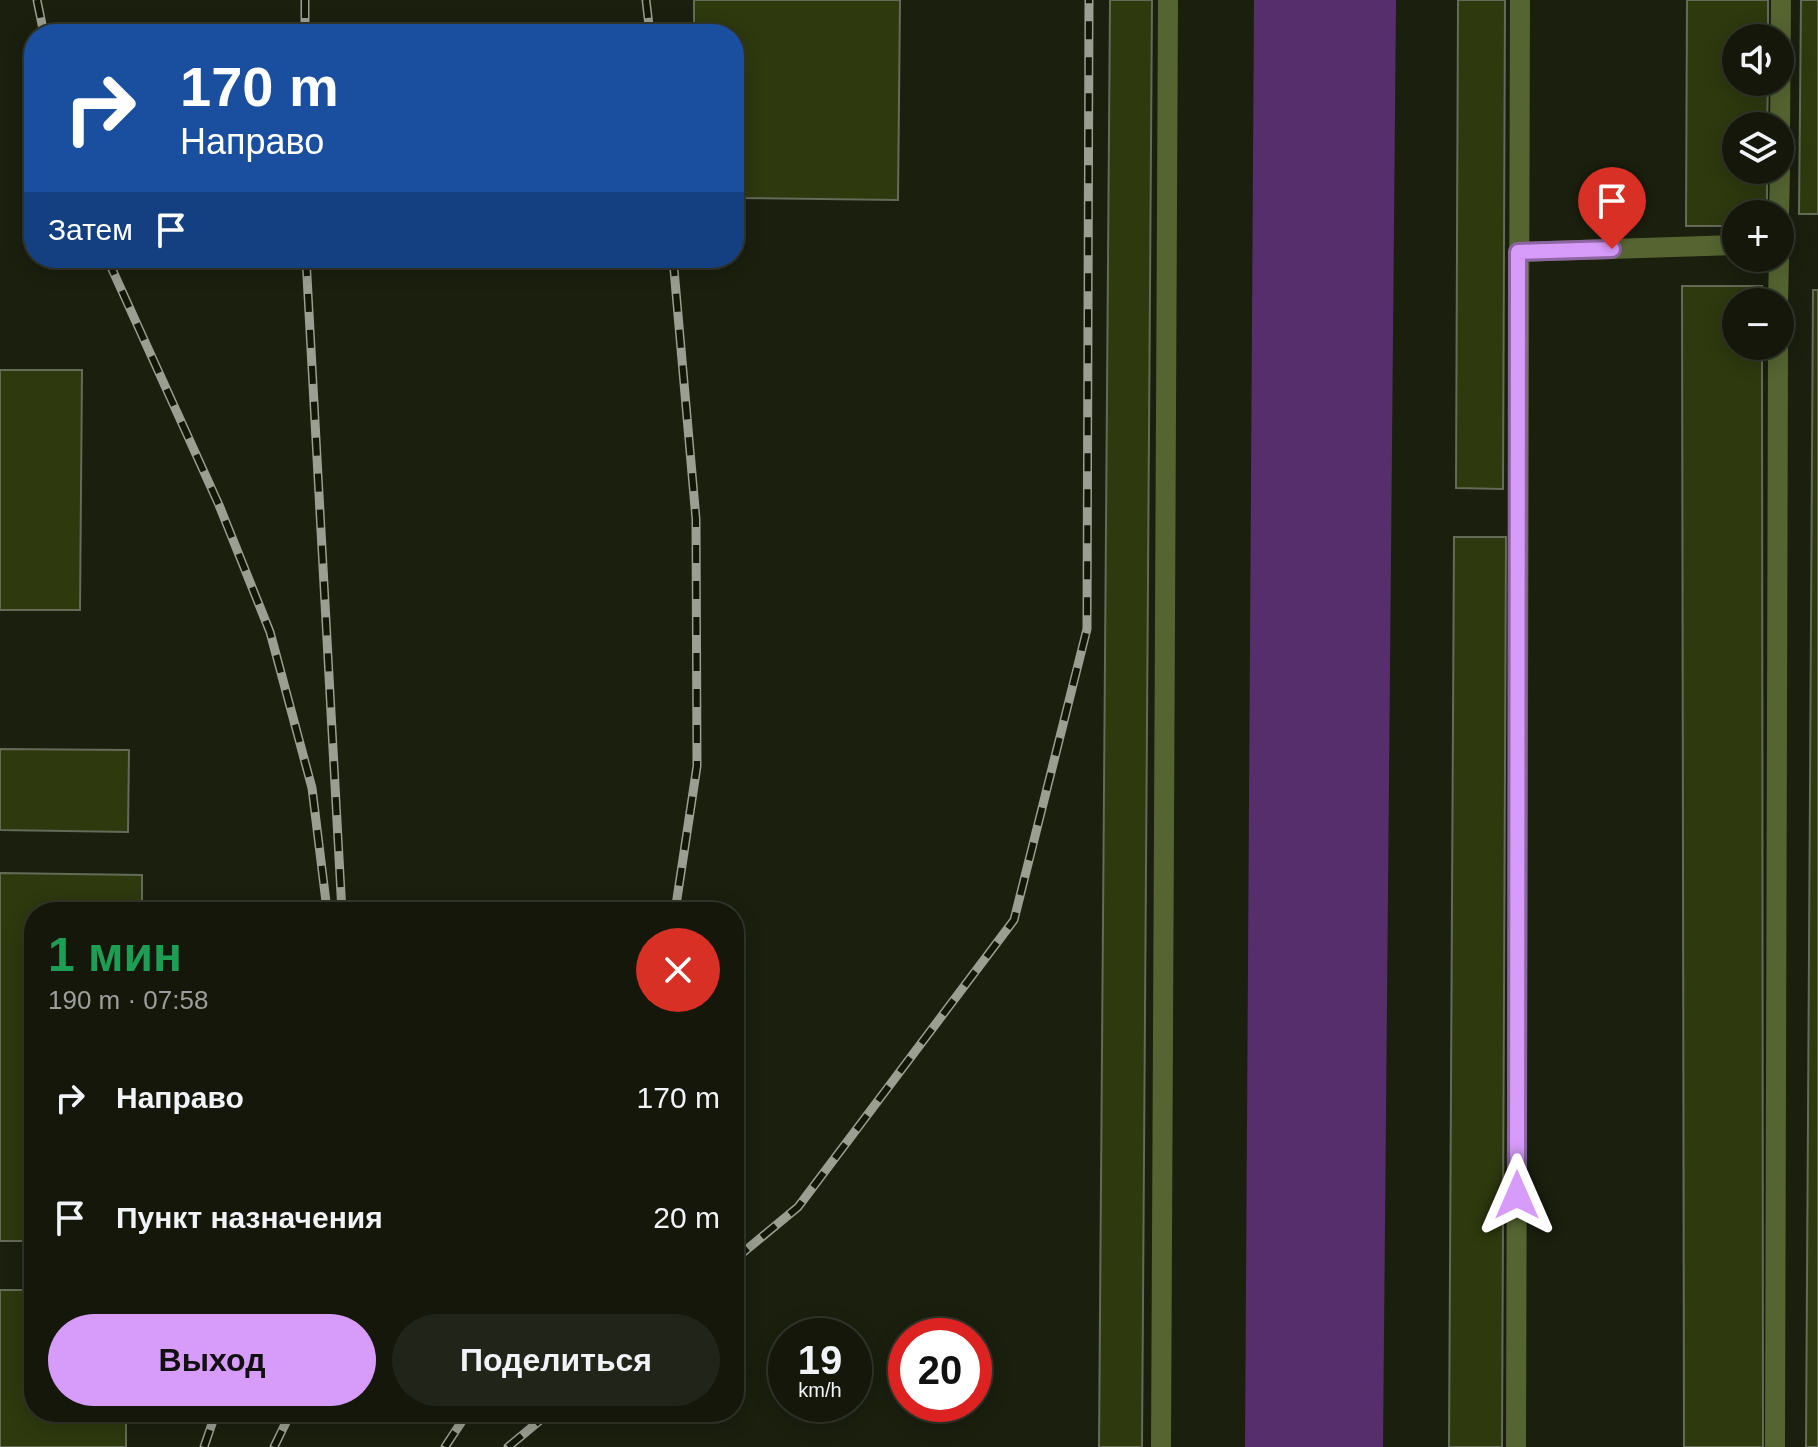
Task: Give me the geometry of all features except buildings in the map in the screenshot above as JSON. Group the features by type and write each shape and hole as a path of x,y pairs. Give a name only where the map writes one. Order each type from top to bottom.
{"lane":[{"path":"1161,1447 1168,0"},
{"path":"1516,1447 1520,0"},
{"path":"1780,112 1781,0"},
{"path":"1518,252 1722,245"},
{"path":"1775,1447 1778,360"}],"shaded area":[{"path":"1254,0 1396,0 1383,1447 1245,1447"}],"railway":[{"path":"37,0 42,24"},
{"path":"305,0 305,24"},
{"path":"646,0 649,24"},
{"path":"744,1252 798,1207 1014,920 1087,629 1089,0"},
{"path":"112,268 219,505 270,632 312,788 326,902"},
{"path":"307,268 341,902"},
{"path":"674,268 696,519 697,766 677,902"},
{"path":"204,1447 213,1422"},
{"path":"274,1447 286,1422"},
{"path":"445,1447 461,1422"},
{"path":"508,1447 538,1422"}],"route":[{"path":"1517,1195 1518,252 1612,249"}]}
